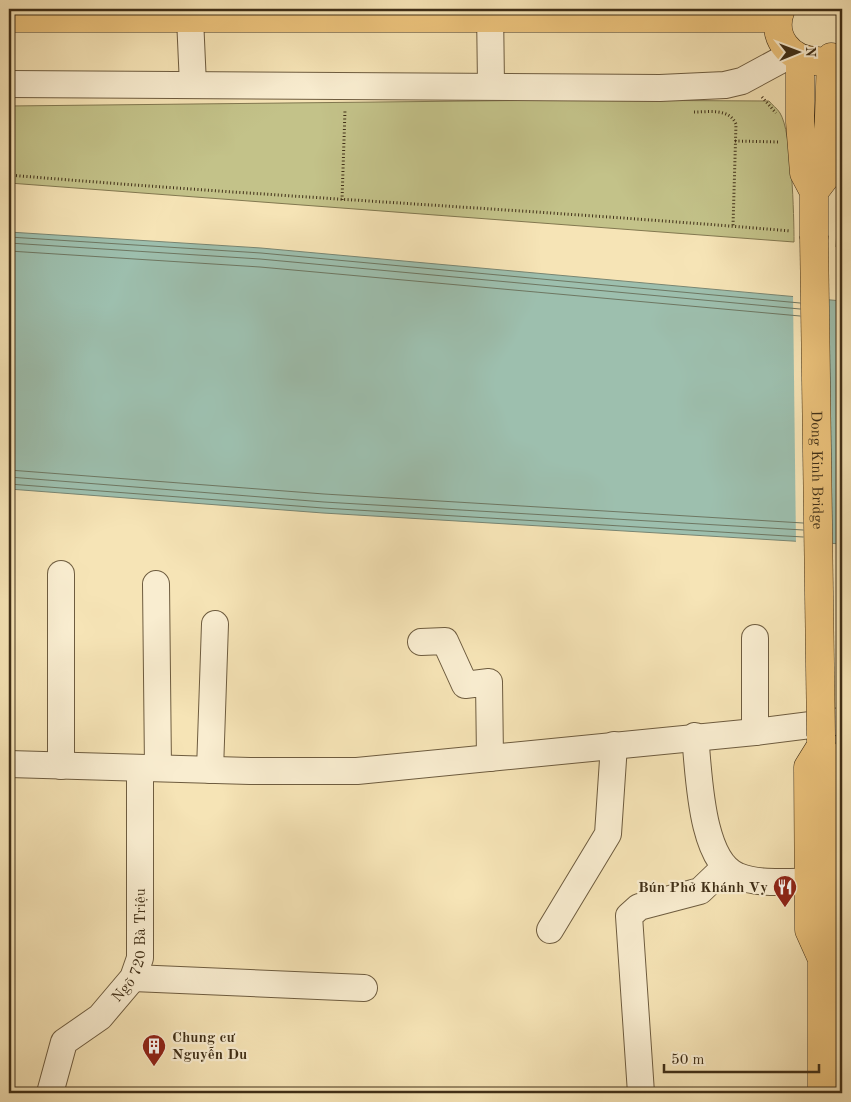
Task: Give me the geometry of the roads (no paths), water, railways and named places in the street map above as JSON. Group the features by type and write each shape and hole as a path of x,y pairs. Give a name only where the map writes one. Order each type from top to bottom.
{"main road":[{"path":"9,18 190,18 253,13 779,13 778,32 783,44 796,57 821,61 837,53"},
{"path":"796,57 804,173 814,192 827,175 837,53"},
{"name":"Dong Kinh Bridge","path":"814,192 804,234 828,734"},
{"path":"822,1093 832,1006 822,959 834,930 828,878 831,765 828,734"}],"street":[{"path":"490,13 491,85"},
{"path":"190,18 193,85"},
{"path":"9,84 491,85 660,88 726,85 742,81 796,57"},
{"path":"60,766 61,574"},
{"name":"Ngõ 720 Bà Triệu","path":"50,1093 64,1042 100,1017 133,978 140,958 156,584"},
{"path":"210,770 215,624"},
{"path":"755,638 755,732"},
{"path":"421,642 445,641 465,685 489,682 490,758"},
{"path":"9,764 210,770 357,771 695,736 755,732 828,734"},
{"path":"695,736 705,828 724,868 738,876 756,880 828,878"},
{"path":"550,930 608,834 614,745"},
{"path":"641,1093 629,916 639,907 700,891 724,868"},
{"path":"133,978 364,988"}],"water":[{"path":"9,232 261,248 842,301 842,544 323,513 9,489"}],"place":[{"name":"Bún Phở Khánh Vy","path":"785,908"},
{"name":"Chung cư Nguyễn Du","path":"154,1067"}]}
